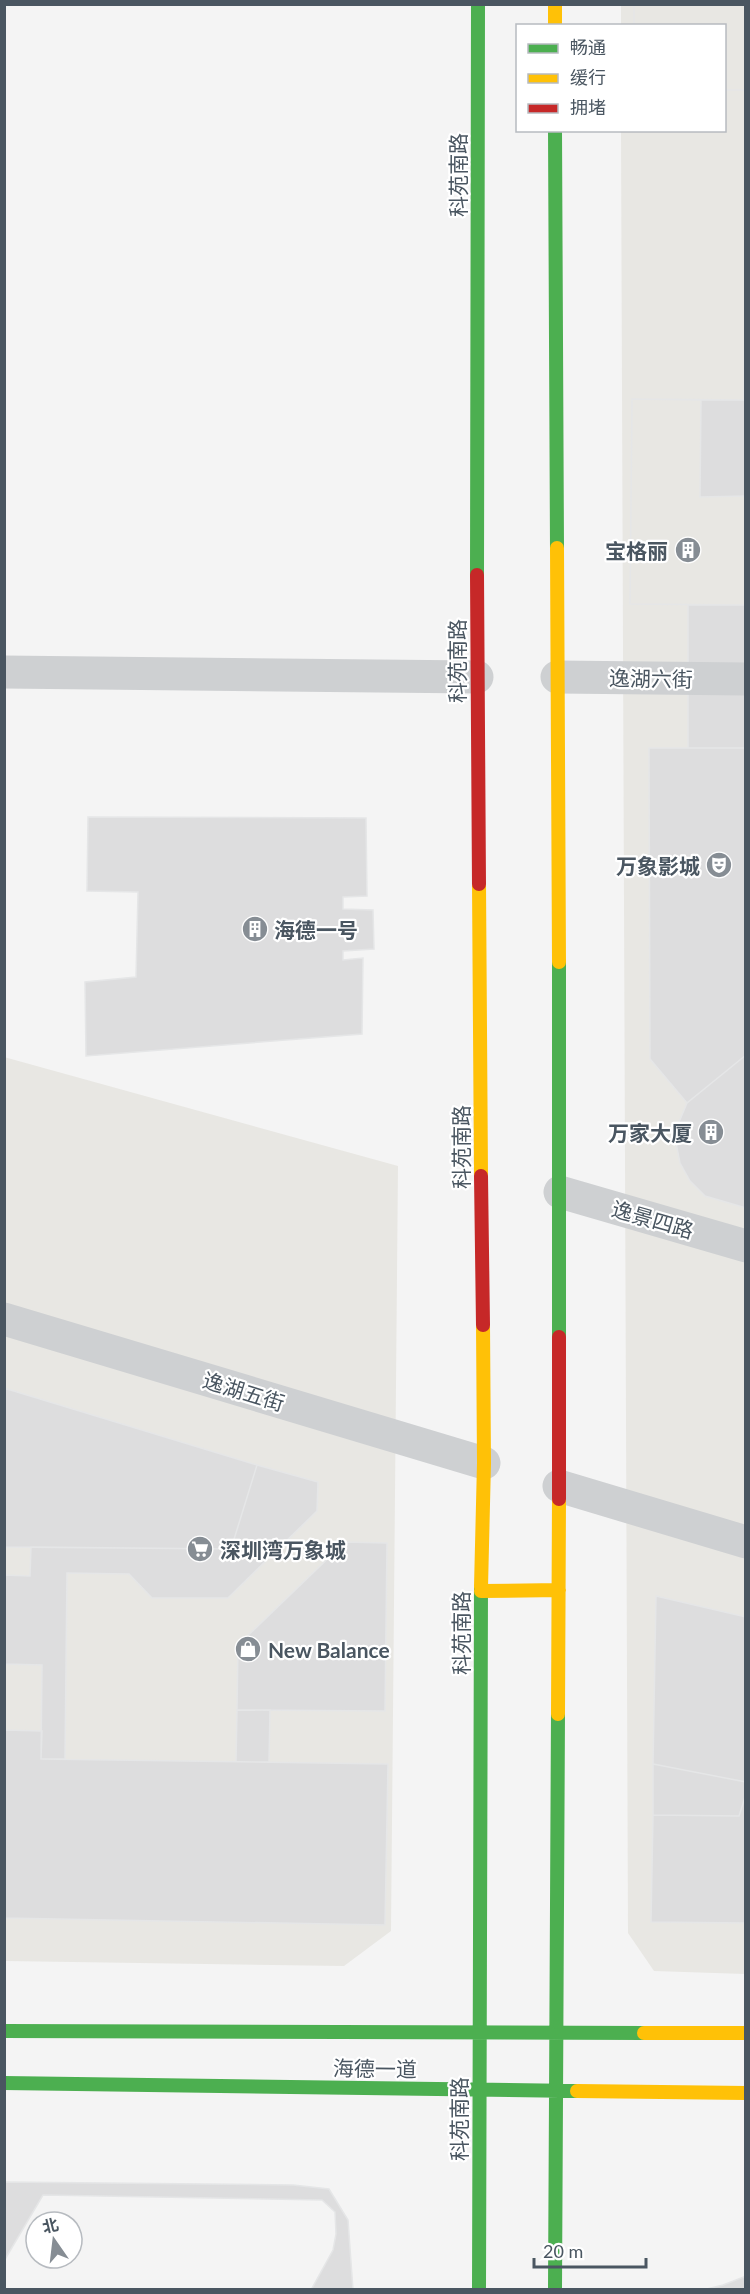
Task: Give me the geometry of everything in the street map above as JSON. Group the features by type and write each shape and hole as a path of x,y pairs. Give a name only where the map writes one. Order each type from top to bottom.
{"main road":[{"name":"科苑南路","path":"478,4 477,678 484,1463 481,1591 479,2289"},
{"path":"555,4 555,24"},
{"path":"555,132 560,1192 555,2289"},
{"path":"481,1591 559,1590"},
{"name":"海德一道","path":"4,2031 746,2033"},
{"name":"海德一道","path":"4,2084 746,2093"}],"street":[{"path":"4,672 477,678"},
{"name":"逸湖六街","path":"557,677 746,680"},
{"name":"逸景四路","path":"560,1192 746,1246"},
{"name":"逸湖五街","path":"4,1319 484,1463"},
{"path":"559,1486 746,1542"}],"shaded area":[{"path":"621,5 745,5 745,1974 654,1971 628,1933 621,132 726,132 726,24 621,24"},
{"name":"深圳湾万象城","path":"4,1057 398,1166 391,1931 344,1966 5,1961"}],"building":[{"path":"634,4 746,4 746,90 726,90 726,24 634,24"},
{"path":"634,4 746,4 746,90 726,90 726,24 634,24"},
{"name":"宝格丽","path":"746,232 746,605 630,604 632,399 744,400"},
{"name":"宝格丽","path":"632,399 701,400 700,497 746,496 746,605 630,604"},
{"path":"688,605 746,605 746,748 688,748"},
{"path":"649,748 746,748 746,1055 687,1103 650,1059"},
{"name":"海德一号","path":"88,817 366,818 367,896 343,897 343,909 373,910 374,949 343,951 343,960 363,958 362,1034 86,1056 85,982 136,977 138,892 87,891"},
{"name":"万家大厦","path":"746,1055 746,1208 705,1196 690,1181 680,1163 676,1143 679,1122 687,1103"},
{"path":"4,1388 257,1465 231,1549 4,1547"},
{"path":"257,1465 318,1482 317,1511 228,1598 152,1598 129,1574 67,1573 65,1759 41,1759 42,1665 4,1664 4,1575 30,1576 31,1547 231,1549"},
{"path":"345,1542 387,1543 385,1711 237,1710 238,1645"},
{"path":"656,1596 746,1617 746,1782 653,1764"},
{"path":"237,1710 270,1710 269,1762 236,1762"},
{"path":"4,1730 42,1731 41,1759 388,1764 385,1925 4,1918"},
{"path":"653,1764 746,1782 746,1794 739,1816 653,1815"},
{"path":"746,1794 746,1923 651,1922 653,1815 739,1816"},
{"path":"4,2182 293,2185 329,2189 348,2220 353,2290 4,2290"},
{"path":"43,2195 322,2200 335,2212 336,2234 333,2250 311,2290 4,2290 4,2261 24,2227 24,2270 84,2270 84,2210 34,2210"},
{"path":"746,2276 746,2290 703,2290 723,2285"}],"traffic: fast":[{"path":"477,575 478,4"},
{"path":"555,132 557,548"},
{"path":"559,962 559,1337"},
{"path":"479,2290 481,1587"},
{"path":"555,2290 558,1714"},
{"path":"4,2031 644,2033"},
{"path":"4,2083 577,2091"}],"traffic: slow":[{"path":"555,4 555,24"},
{"path":"557,548 559,962"},
{"path":"479,884 481,1176"},
{"path":"481,1587 484,1463 483,1325"},
{"path":"558,1714 559,1499"},
{"path":"481,1591 559,1590"},
{"path":"644,2033 746,2033"},
{"path":"577,2091 746,2093"}],"traffic: jam":[{"path":"477,575 479,884"},
{"path":"481,1176 483,1325"},
{"path":"559,1337 559,1499"}],"place":[{"name":"宝格丽","path":"688,550"},
{"name":"万象影城","path":"719,865"},
{"name":"海德一号","path":"255,929"},
{"name":"万家大厦","path":"711,1132"},
{"name":"深圳湾万象城","path":"200,1549"},
{"name":"New Balance","path":"248,1649"}]}
